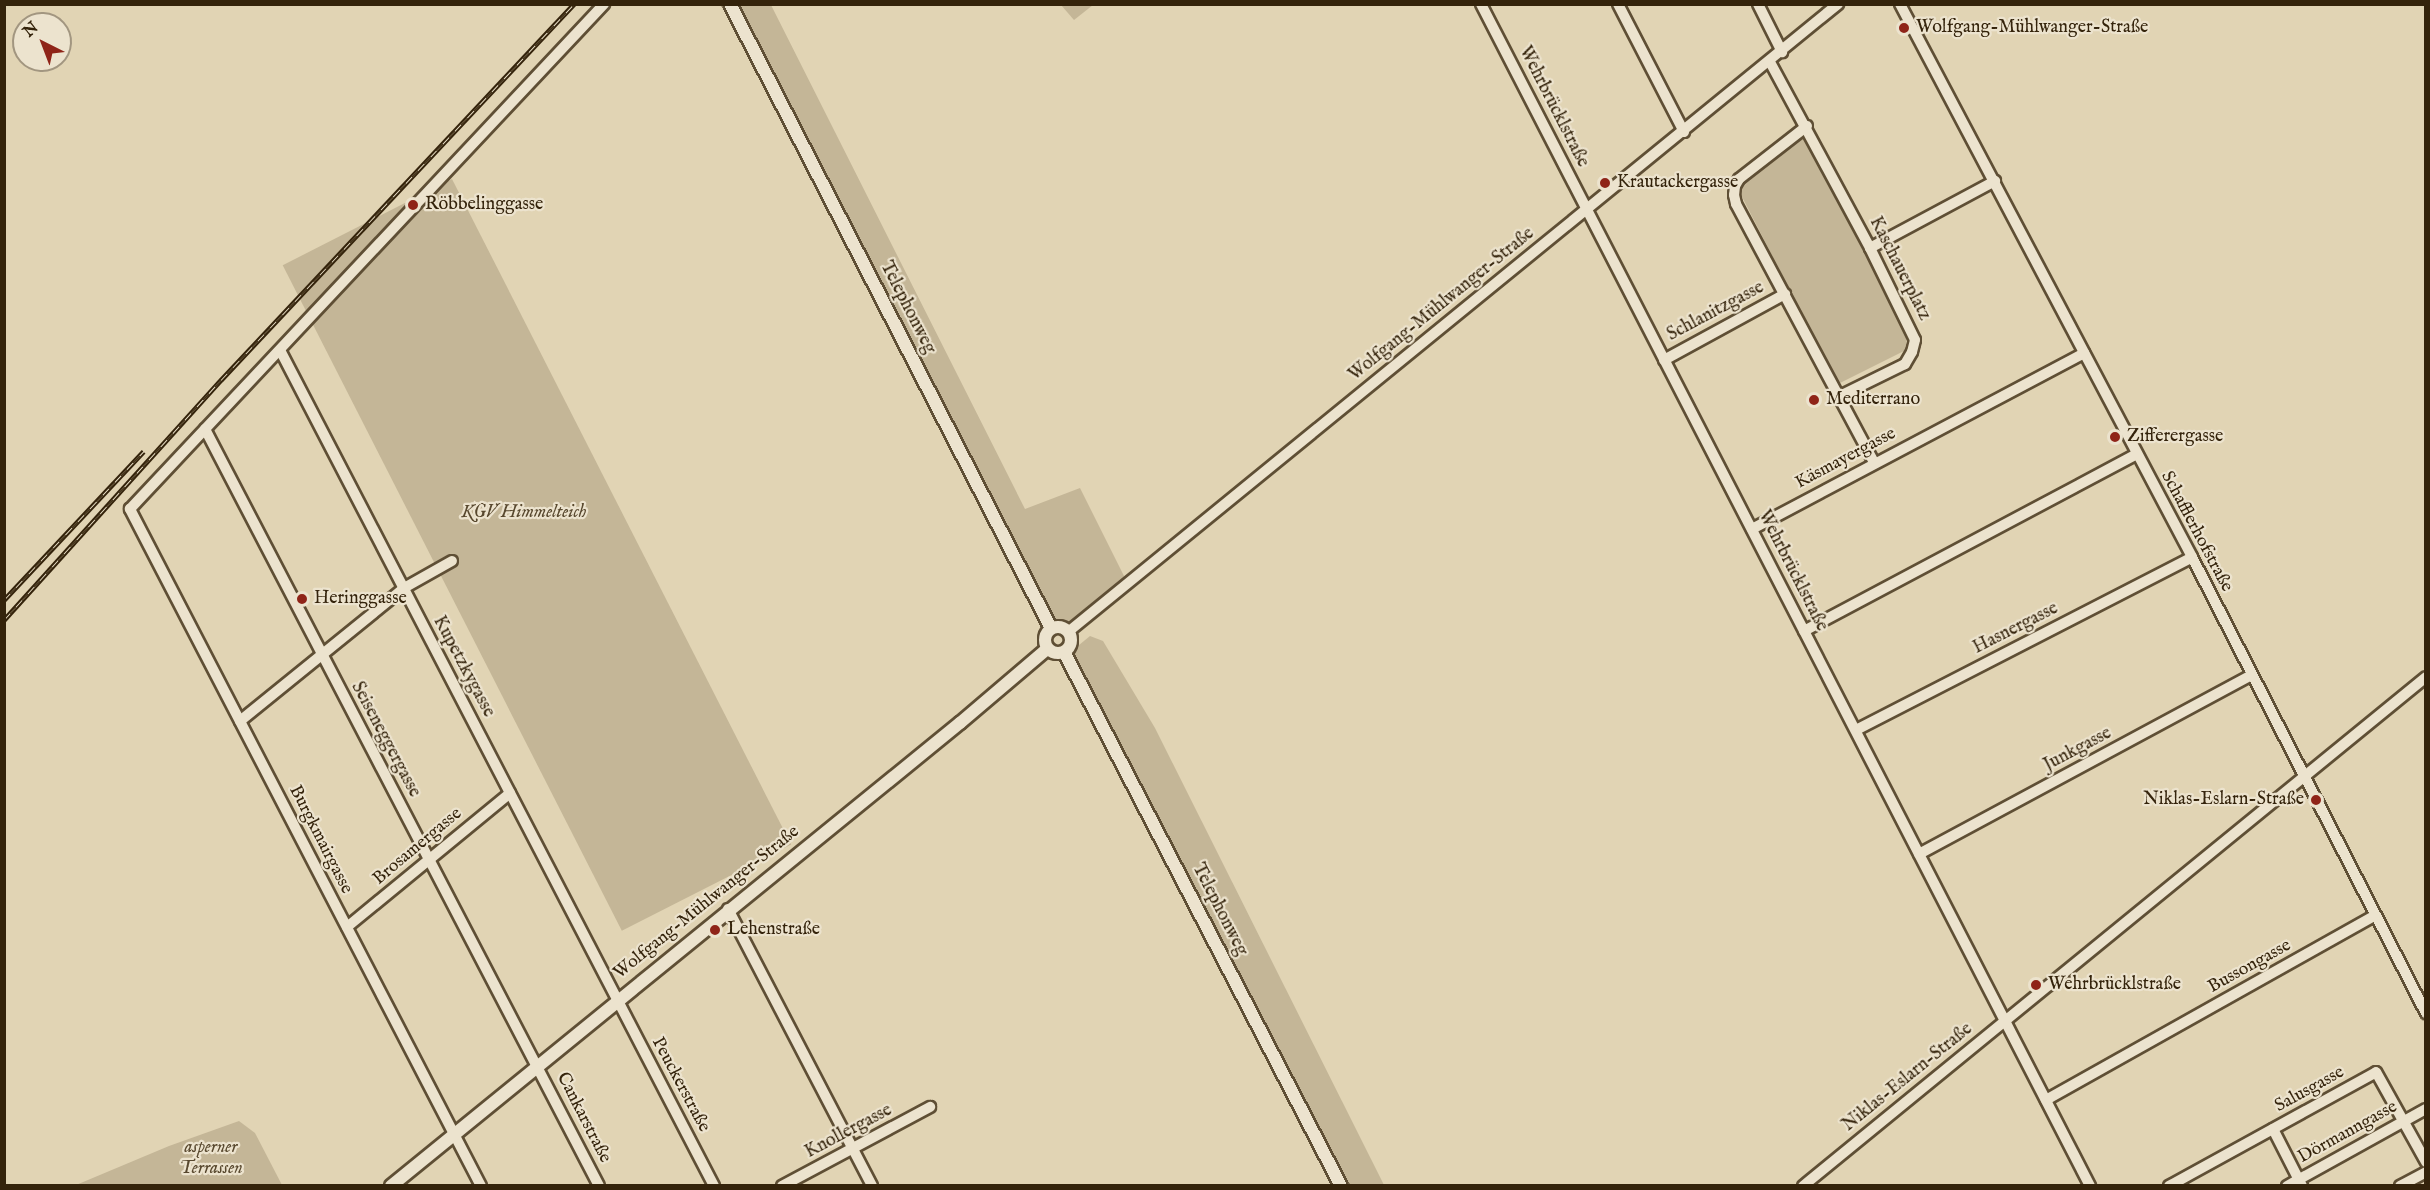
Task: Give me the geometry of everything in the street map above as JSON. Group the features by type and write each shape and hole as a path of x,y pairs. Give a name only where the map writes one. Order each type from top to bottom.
{"street":[{"path":"205,429 604,4"},
{"name":"Telephonweg","path":"730,4 1051,628"},
{"name":"Wehrbrücklstraße","path":"1481,4 2090,1185"},
{"path":"1618,4 1684,132"},
{"path":"1758,4 1782,52"},
{"name":"Wolfgang-Mühlwanger-Straße","path":"1068,632 1770,62 1838,4"},
{"name":"Schafflerhofstraße","path":"1900,4 2192,557 2426,1013"},
{"name":"Kaschauerplatz","path":"1770,62 1807,126 1912,331 1914,346 1905,364 1840,396"},
{"path":"1807,126 1739,179 1735,186 1736,204 1874,462"},
{"path":"1870,248 1995,181"},
{"name":"Schlanitzgasse","path":"1664,360 1785,294"},
{"name":"Kupetzkygasse","path":"280,350 616,1000"},
{"name":"Käsmayergasse","path":"1752,529 1874,462 2084,353"},
{"name":"Burgkmairgasse","path":"205,429 129,509 481,1185"},
{"name":"Seiseneggergasse","path":"205,429 537,1066"},
{"path":"1804,631 2137,454"},
{"name":"Hasnergasse","path":"1856,730 2192,557"},
{"path":"240,721 404,588 452,561"},
{"path":"1051,628 1063,628 1068,632 1071,643 1064,652 1055,653 1047,649 1044,640 1051,628"},
{"name":"Wolfgang-Mühlwanger-Straße","path":"390,1185 960,723 1047,649"},
{"name":"Telephonweg","path":"1064,652 1341,1185"},
{"name":"Junkgasse","path":"1919,854 2252,675"},
{"name":"Niklas-Eslarn-Straße","path":"1803,1185 2426,677"},
{"name":"Brosamergasse","path":"347,927 510,793"},
{"path":"728,909 872,1185"},
{"name":"Bussongasse","path":"2046,1100 2375,915"},
{"name":"Peuckerstraße","path":"616,1000 714,1185"},
{"name":"Cankarstraße","path":"537,1066 599,1185"},
{"name":"Salusgasse","path":"2169,1185 2376,1072 2426,1162"},
{"name":"Knollergasse","path":"782,1185 930,1107"},
{"name":"Dörmanngasse","path":"2287,1185 2300,1182 2426,1109"},
{"path":"2272,1129 2300,1182"},
{"path":"2400,1185 2426,1172"}],"green space":[{"path":"735,5 771,5 1025,509 1080,488 1125,578 1076,619 1068,623 1055,619"},
{"path":"1061,5 1093,5 1074,20"},
{"path":"1804,135 1907,336 1906,350 1838,384 1738,189 1740,183"},
{"name":"KGV Himmelteich","path":"452,179 791,845 622,931 283,265"},
{"path":"1090,636 1103,641 1155,728 1384,1185 1349,1185 1072,657 1073,650"},
{"name":"asperner Terrassen","path":"239,1121 255,1133 282,1185 76,1185 169,1146"}],"railway":[{"path":"4,620 221,380 574,4"},
{"path":"4,600 144,451"}],"place":[{"name":"Wolfgang-Mühlwanger-Straße","path":"1904,28"},
{"name":"Krautackergasse","path":"1605,183"},
{"name":"Röbbelinggasse","path":"413,205"},
{"name":"Mediterrano","path":"1814,400"},
{"name":"Zifferergasse","path":"2115,437"},
{"name":"Heringgasse","path":"302,599"},
{"name":"Niklas-Eslarn-Straße","path":"2316,800"},
{"name":"Lehenstraße","path":"715,930"},
{"name":"Wehrbrücklstraße","path":"2036,985"}]}
